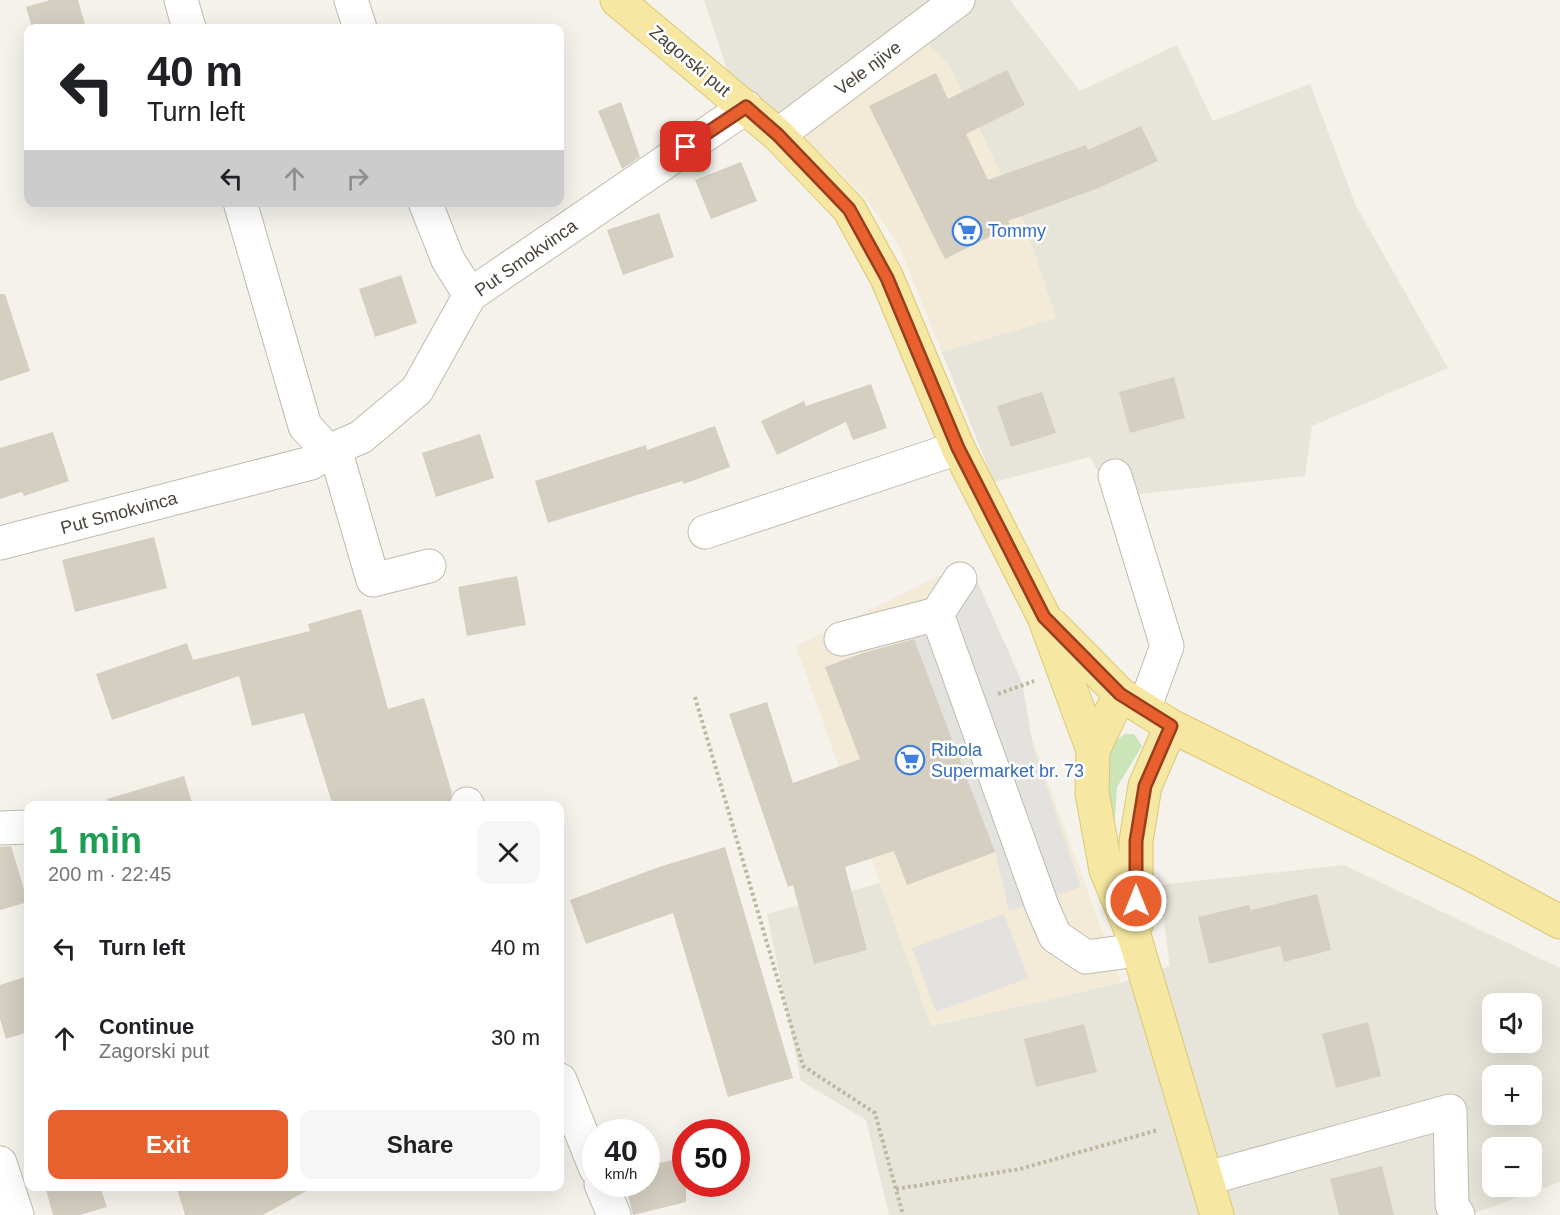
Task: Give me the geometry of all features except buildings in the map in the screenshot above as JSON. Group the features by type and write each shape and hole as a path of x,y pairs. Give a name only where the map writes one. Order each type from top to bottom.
{"main road":[{"name":"Zagorski put","path":"618,0 778,135 849,209 887,278 958,448 1044,617"},
{"path":"1044,617 1145,710 1469,873 1560,922"},
{"path":"1044,617 1093,750 1092,793 1106,870 1137,946 1208,1178 1217,1215"},
{"path":"1093,750 1145,710"},
{"path":"1137,946 1136,841 1145,786 1145,710"}],"street":[{"path":"181,0 188,24"},
{"path":"351,0 359,24"},
{"name":"Vele njive","path":"778,135 958,0"},
{"name":"Put Smokvinca","path":"0,543 311,463 329,451 361,437 417,390 470,296 746,107"},
{"path":"241,207 305,426 339,463 373,580 429,566"},
{"path":"427,207 448,260 470,296"},
{"path":"705,532 958,448"},
{"path":"1115,476 1167,646 1145,710"},
{"path":"842,639 937,614 960,579"},
{"path":"937,614 1042,906 1056,936 1086,957 1137,946"},
{"path":"0,828 24,828"},
{"path":"564,1090 582,1134"},
{"path":"1208,1178 1450,1111 1452,1205 1458,1215"},
{"path":"0,1163 17,1215"},
{"path":"606,1197 614,1215"}],"path":[{"path":"1006,692 1028,683"},
{"path":"696,698 803,1066 875,1113 903,1215"},
{"path":"896,1189 1020,1169 1191,1121"}],"shaded area":[{"path":"704,0 1010,0 1080,91 1177,45 1213,121 1310,84 1356,206 1448,368 1312,426 1305,476 1112,497 1090,457 994,482 942,352 1055,318 1026,228 950,67 802,136 728,72"},
{"path":"925,40 950,67 1026,228 1056,318 942,352 897,242 863,195 802,136"},
{"path":"971,571 1121,983 931,1026 796,646 938,576"},
{"path":"977,581 1022,682 1033,746 1081,887 1009,911 995,852 912,634 957,601"},
{"path":"1344,865 1560,968 1560,1182 1542,1189 1542,1137 1482,1137 1482,1197 1519,1197 1469,1215 889,1215 866,1120 801,1081 767,914 880,883 932,1026 1121,983 1170,966 1159,885"},
{"path":"1004,914 1028,978 936,1012 912,948"}],"green space":[{"path":"1125,734 1134,734 1142,746 1117,787 1114,831 1102,762 1115,741"}],"place":[{"name":"Tommy","path":"967,231"},
{"name":"Ribola Supermarket br. 73","path":"910,760"}],"route":[{"path":"686,147 746,107 778,135 849,209 887,278 958,448 1044,617 1120,694 1171,726 1145,786 1136,841 1136,901"}]}
